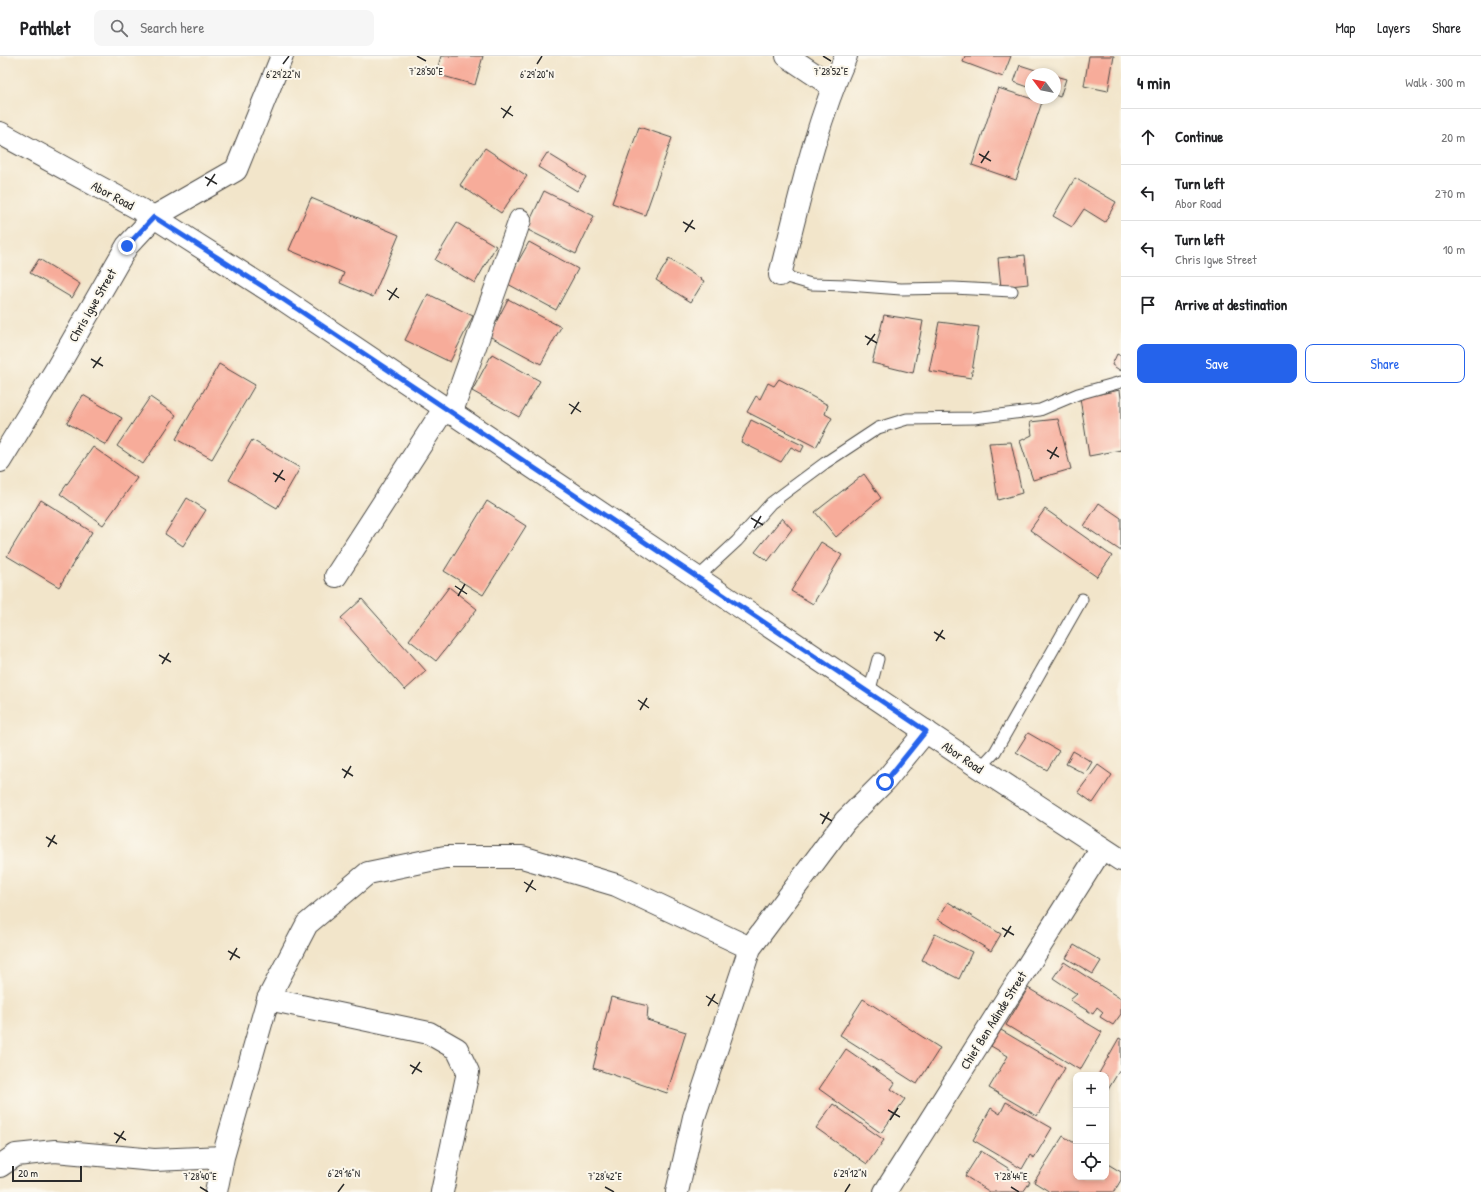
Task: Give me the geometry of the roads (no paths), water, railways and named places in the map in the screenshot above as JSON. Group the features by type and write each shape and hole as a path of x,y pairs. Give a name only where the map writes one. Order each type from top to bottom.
{"street":[{"name":"Chris Igwe Street","path":"0,461 127,246 154,217 236,170 282,56"},
{"path":"787,56 832,86"},
{"path":"780,275 820,121 832,86 846,56"},
{"name":"Abor Road","path":"0,133 154,217 284,300 980,768 1121,860"},
{"path":"336,576 448,411 520,220"},
{"path":"677,1192 694,1117 750,948 845,822 885,782 926,731"},
{"name":"Chief Ben Adinde Street","path":"885,1192 1102,848"},
{"path":"216,1192 224,1157 268,999 307,924 368,873 445,857 522,857 616,885 750,948"},
{"path":"268,999 429,1033 458,1049 468,1072 442,1192"},
{"path":"0,1166 16,1155 55,1151 154,1160 224,1157"}],"lane":[{"path":"780,275 811,284 901,289 953,288 1012,291"},
{"path":"697,578 737,542 771,503 825,463 878,428 907,420 974,418 1040,410 1078,394 1121,382"},
{"path":"980,768 995,752 1082,599"},
{"path":"869,693 878,659"}]}
